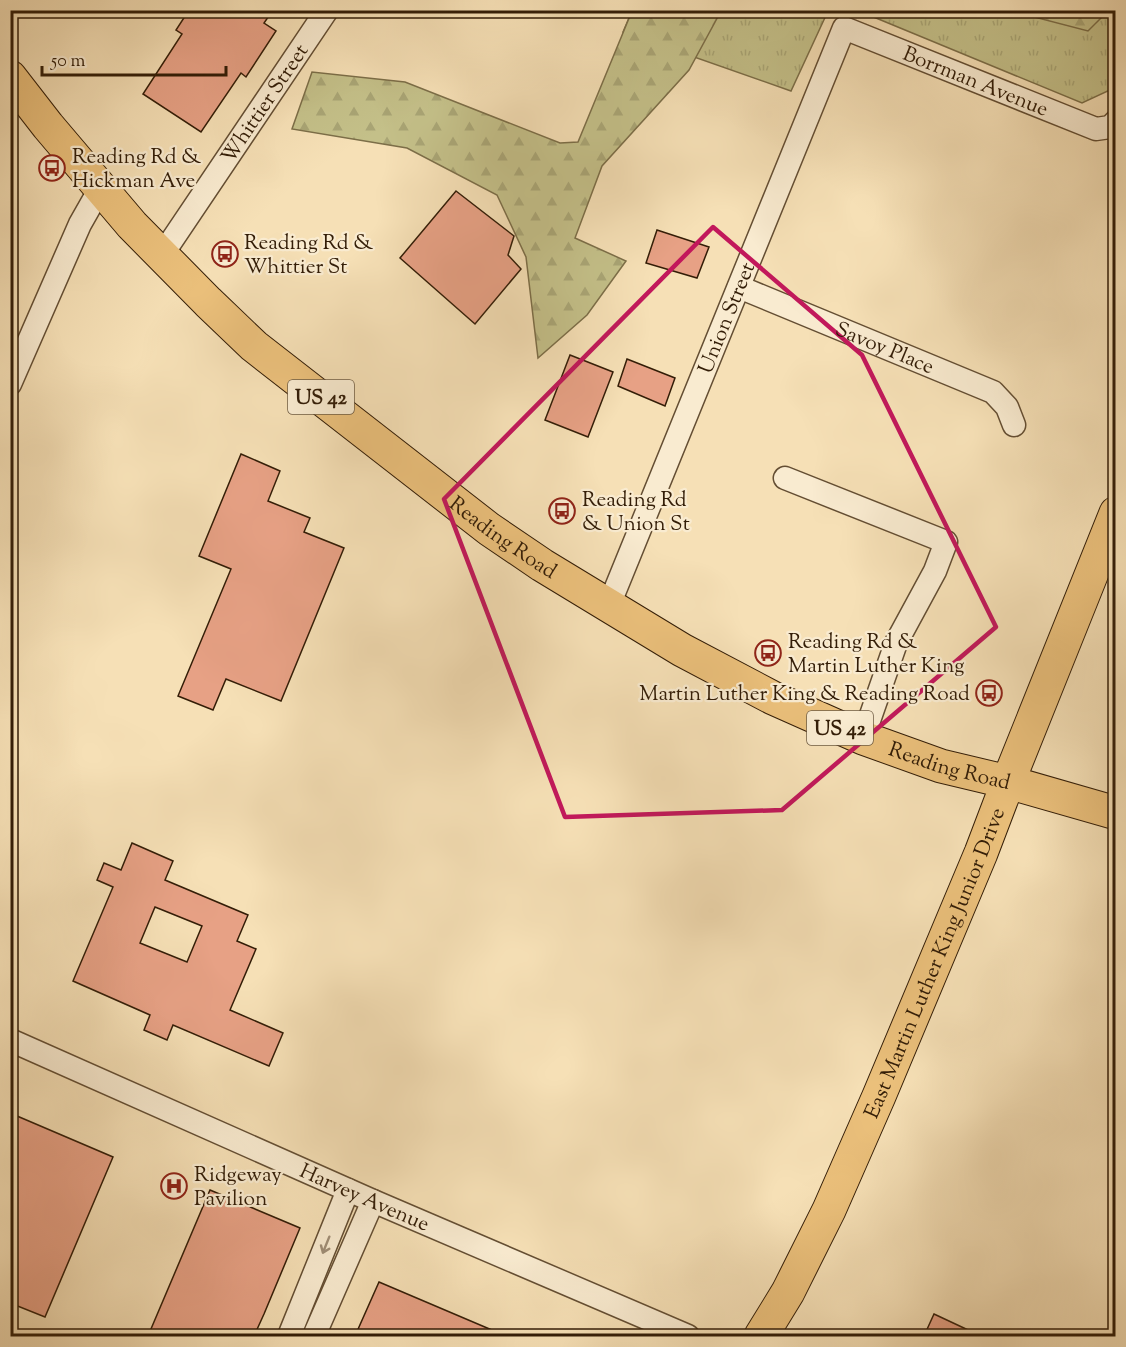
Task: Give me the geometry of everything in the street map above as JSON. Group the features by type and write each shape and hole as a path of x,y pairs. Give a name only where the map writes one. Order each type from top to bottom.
{"main road":[{"name":"Reading Road","path":"10,77 48,126 132,225 254,346 489,529 542,565 720,671 773,698 863,738 941,766 1008,782 1116,813"},
{"name":"East Martin Luther King Junior Drive","path":"761,1336 788,1292 829,1210 896,1055 972,874 1116,513"}],"street":[{"name":"Whittier Street","path":"162,255 327,10"},
{"name":"Borrman Avenue","path":"844,28 1096,129 1113,124"},
{"name":"Union Street","path":"609,605 844,28"},
{"path":"10,384 80,224 102,188"},
{"name":"Savoy Place","path":"739,287 993,392 1007,407 1014,425"},
{"path":"785,478 946,542 935,571 896,643 863,738"},
{"name":"Harvey Avenue","path":"10,1040 373,1201 688,1336"},
{"path":"289,1336 348,1190"},
{"path":"314,1336 373,1201"}],"highlighted area":[{"path":"713,227 862,355 996,627 782,810 565,817 444,499"}],"green space":[{"path":"632,11 828,11 791,91 623,32"},
{"path":"632,11 721,11 689,70 602,166 575,238 626,261 587,315 538,358 526,257 497,195 407,148 292,129 312,72 405,82 560,143 578,142"},
{"path":"859,11 1115,11 1115,75 1110,90 1082,103"},
{"path":"1011,11 1108,11 1088,31"}],"building":[{"path":"189,10 273,10 264,23 276,31 246,77 241,73 201,132 143,94 182,34 176,30"},
{"path":"456,191 514,236 508,255 521,269 475,324 400,258"},
{"path":"657,230 709,247 697,278 646,263"},
{"path":"570,355 613,372 588,437 545,420"},
{"path":"627,359 675,378 665,406 618,386"},
{"path":"241,454 280,471 268,501 310,518 304,532 344,548 281,701 226,679 213,710 178,696 231,569 199,556"},
{"path":"132,843 173,861 165,880 248,915 237,941 256,949 230,1010 283,1033 269,1066 173,1025 167,1040 144,1030 150,1015 73,981 113,887 97,880 104,863 121,870","holes":["155,907 202,926 187,962 140,943"]},
{"path":"10,1113 113,1157 45,1317 10,1303"},
{"path":"210,1190 300,1228 264,1314 254,1336 148,1336"},
{"path":"379,1282 506,1336 355,1336"},
{"path":"934,1314 981,1336 924,1336"}],"place":[{"name":"Reading Rd & Hickman Ave","path":"52,168"},
{"name":"Reading Rd & Whittier St","path":"225,254"},
{"name":"Reading Rd & Union St","path":"562,511"},
{"name":"Reading Rd & Martin Luther King","path":"768,653"},
{"name":"Martin Luther King & Reading Road","path":"989,693"},
{"name":"Ridgeway Pavilion","path":"174,1186"}]}
